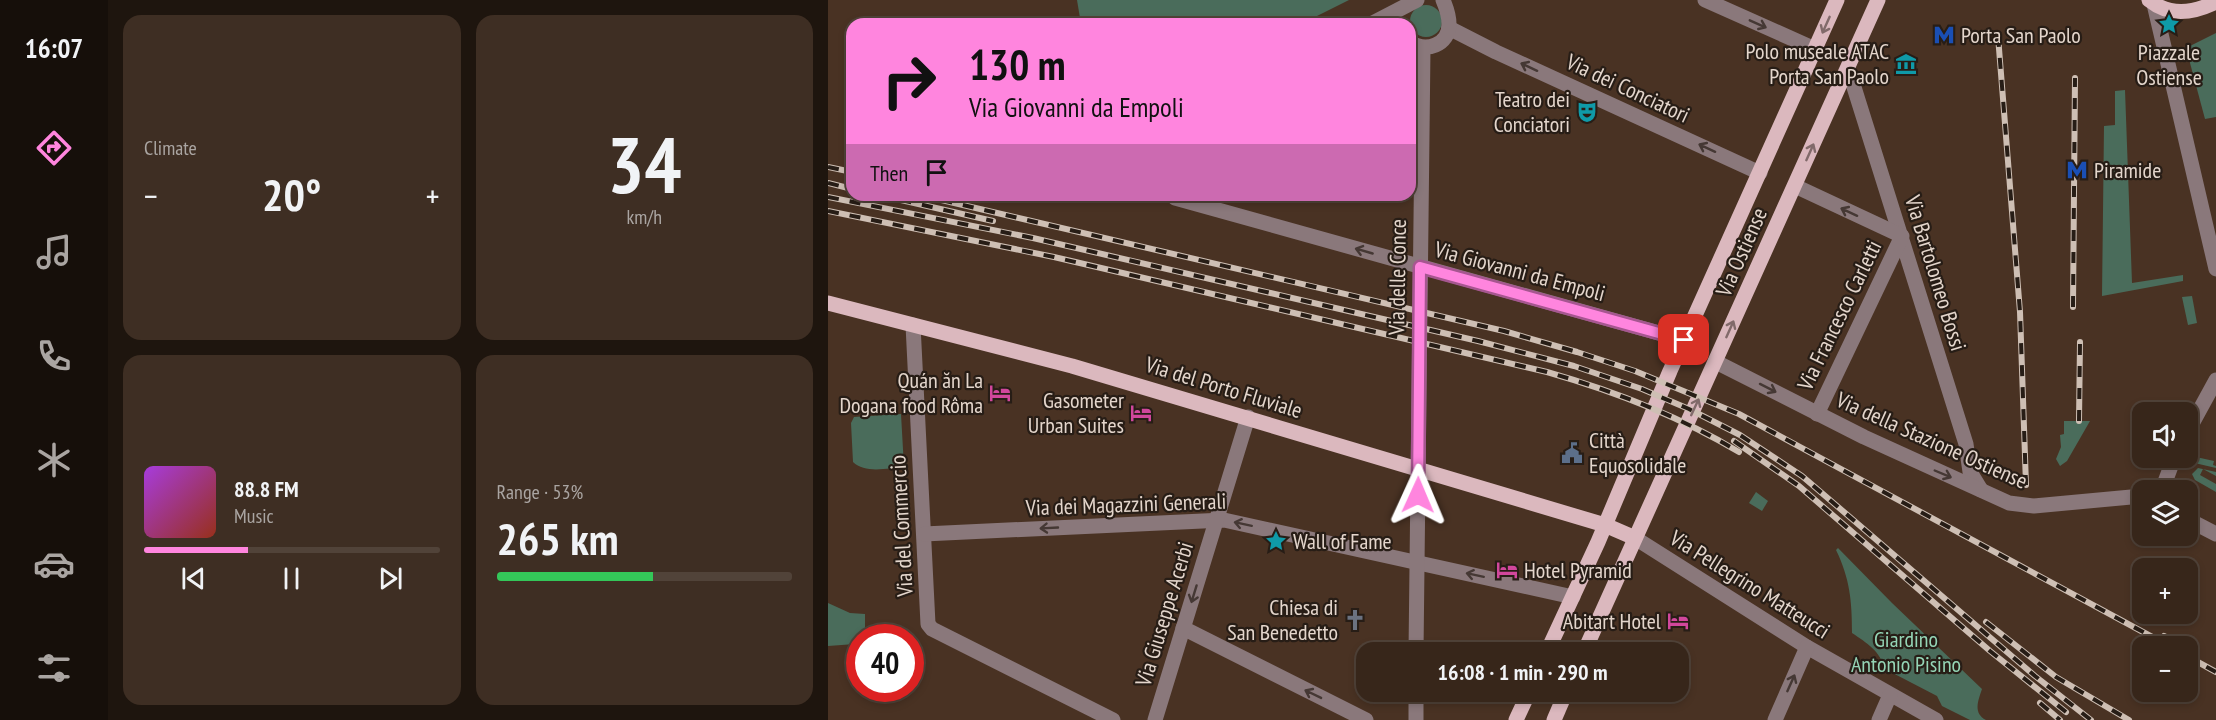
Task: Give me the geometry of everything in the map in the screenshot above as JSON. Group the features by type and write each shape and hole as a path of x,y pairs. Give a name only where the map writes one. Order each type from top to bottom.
{"main road":[{"name":"Via Ostiense","path":"1552,642 1573,597 1612,528 1684,340 1836,0"},
{"name":"Via Ostiense","path":"1588,642 1878,0"},
{"path":"2152,2 2167,10 2182,12 2199,10 2216,2"},
{"name":"Via del Porto Fluviale","path":"828,303 1072,366 1248,417 1612,528 1635,538"},
{"path":"1516,720 1524,702"},
{"path":"1554,720 1562,702"}],"street":[{"path":"1380,18 1402,4 1417,0"},
{"path":"1417,45 1431,48 1440,43 1449,28 1449,18 1443,0"},
{"path":"1705,0 1815,49"},
{"path":"2152,2 2216,268"},
{"name":"Via dei Conciatori","path":"1449,28 1478,44 1760,173"},
{"name":"Via delle Conce","path":"1416,642 1420,267 1417,45"},
{"name":"Via Bartolomeo Bossi","path":"1848,68 1966,444 1970,472 1981,490"},
{"path":"1795,186 1902,236"},
{"name":"Via Giovanni da Empoli","path":"1186,201 1684,340"},
{"name":"Via Francesco Carletti","path":"1816,414 1902,236"},
{"name":"Via del Commercio","path":"913,325 930,626 951,639 1113,720"},
{"name":"Via della Stazione Ostiense","path":"1716,362 1816,414 2009,503 2028,506 2132,497"},
{"path":"2198,413 2216,380"},
{"name":"Via Giuseppe Acerbi","path":"1155,720 1248,417"},
{"name":"Via dei Magazzini Generali","path":"924,534 1216,520 1573,597"},
{"path":"2198,525 2216,534"},
{"name":"Via Pellegrino Matteucci","path":"1635,538 1807,647 1936,720"},
{"path":"1183,628 1366,720"},
{"path":"1775,720 1807,647"},
{"path":"1879,720 1890,695"},
{"path":"1416,702 1416,720"}],"green space":[{"path":"1077,0 1349,0 1313,18 1080,18"},
{"path":"1420,6 1432,6 1441,15 1441,27 1432,36 1420,36 1416,33 1416,18 1410,18"},
{"path":"2216,33 2216,117 2205,119 2186,48"},
{"path":"2125,90 2132,283 2183,275 2183,281 2102,296 2104,126 2115,125 2115,91"},
{"path":"2192,296 2197,323 2188,325 2182,297"},
{"path":"901,414 904,467 870,469 853,462 851,423 854,417"},
{"path":"2064,421 2090,421 2067,461 2060,466 2056,459 2061,447 2060,435 2064,434"},
{"path":"2198,457 2214,461 2213,465 2216,468 2198,464"},
{"path":"2198,468 2203,469 2200,475 2216,484 2216,492 2195,480 2192,474"},
{"path":"2203,469 2216,472 2216,476"},
{"path":"1756,492 1768,501 1762,511 1749,503"},
{"name":"Giardino Antonio Pisino","path":"1838,548 1982,689 1978,710 1986,720 1970,720 1942,706 1937,696 1885,669 1876,652 1852,633 1849,590 1836,550"},
{"path":"828,603 850,613 865,614 865,624 846,624 846,645 828,646"}],"railway":[{"path":"1998,36 2020,312 2026,485"},
{"path":"2073,307 2075,78"},
{"path":"828,167 846,171"},
{"path":"828,183 846,188"},
{"path":"828,197 846,201"},
{"path":"848,201 1033,238 1478,341 1574,366 1642,389 1689,409 1740,435 1802,476 2035,676 2091,720"},
{"path":"905,201 993,221"},
{"path":"946,201 1504,331 1635,371 1739,414 2150,636"},
{"path":"828,211 1054,257 1547,372 1597,387 1646,406 1693,427 1739,452"},
{"path":"2079,421 2080,342"},
{"path":"1734,441 1799,486 1990,651 2066,712"},
{"path":"1986,622 2056,677 2129,720"},
{"path":"2198,662 2216,672"},
{"path":"2040,703 2060,720"}],"place":[{"name":"Piazzale Ostiense","path":"2169,24"},
{"name":"Porta San Paolo","path":"1944,35"},
{"name":"Polo museale ATAC Porta San Paolo","path":"1906,64"},
{"name":"Teatro dei Conciatori","path":"1587,112"},
{"name":"Piramide","path":"2077,170"},
{"name":"Quán ăn La Dogana food Rôma","path":"1000,393"},
{"name":"Gasometer Urban Suites","path":"1141,413"},
{"name":"Città Equosolidale","path":"1572,453"},
{"name":"Wall of Fame","path":"1276,541"},
{"name":"Hotel Pyramid","path":"1507,570"},
{"name":"Chiesa di San Benedetto","path":"1355,620"},
{"name":"Abitart Hotel","path":"1678,621"}],"route":[{"path":"1418,495 1420,267 1684,340"}]}
